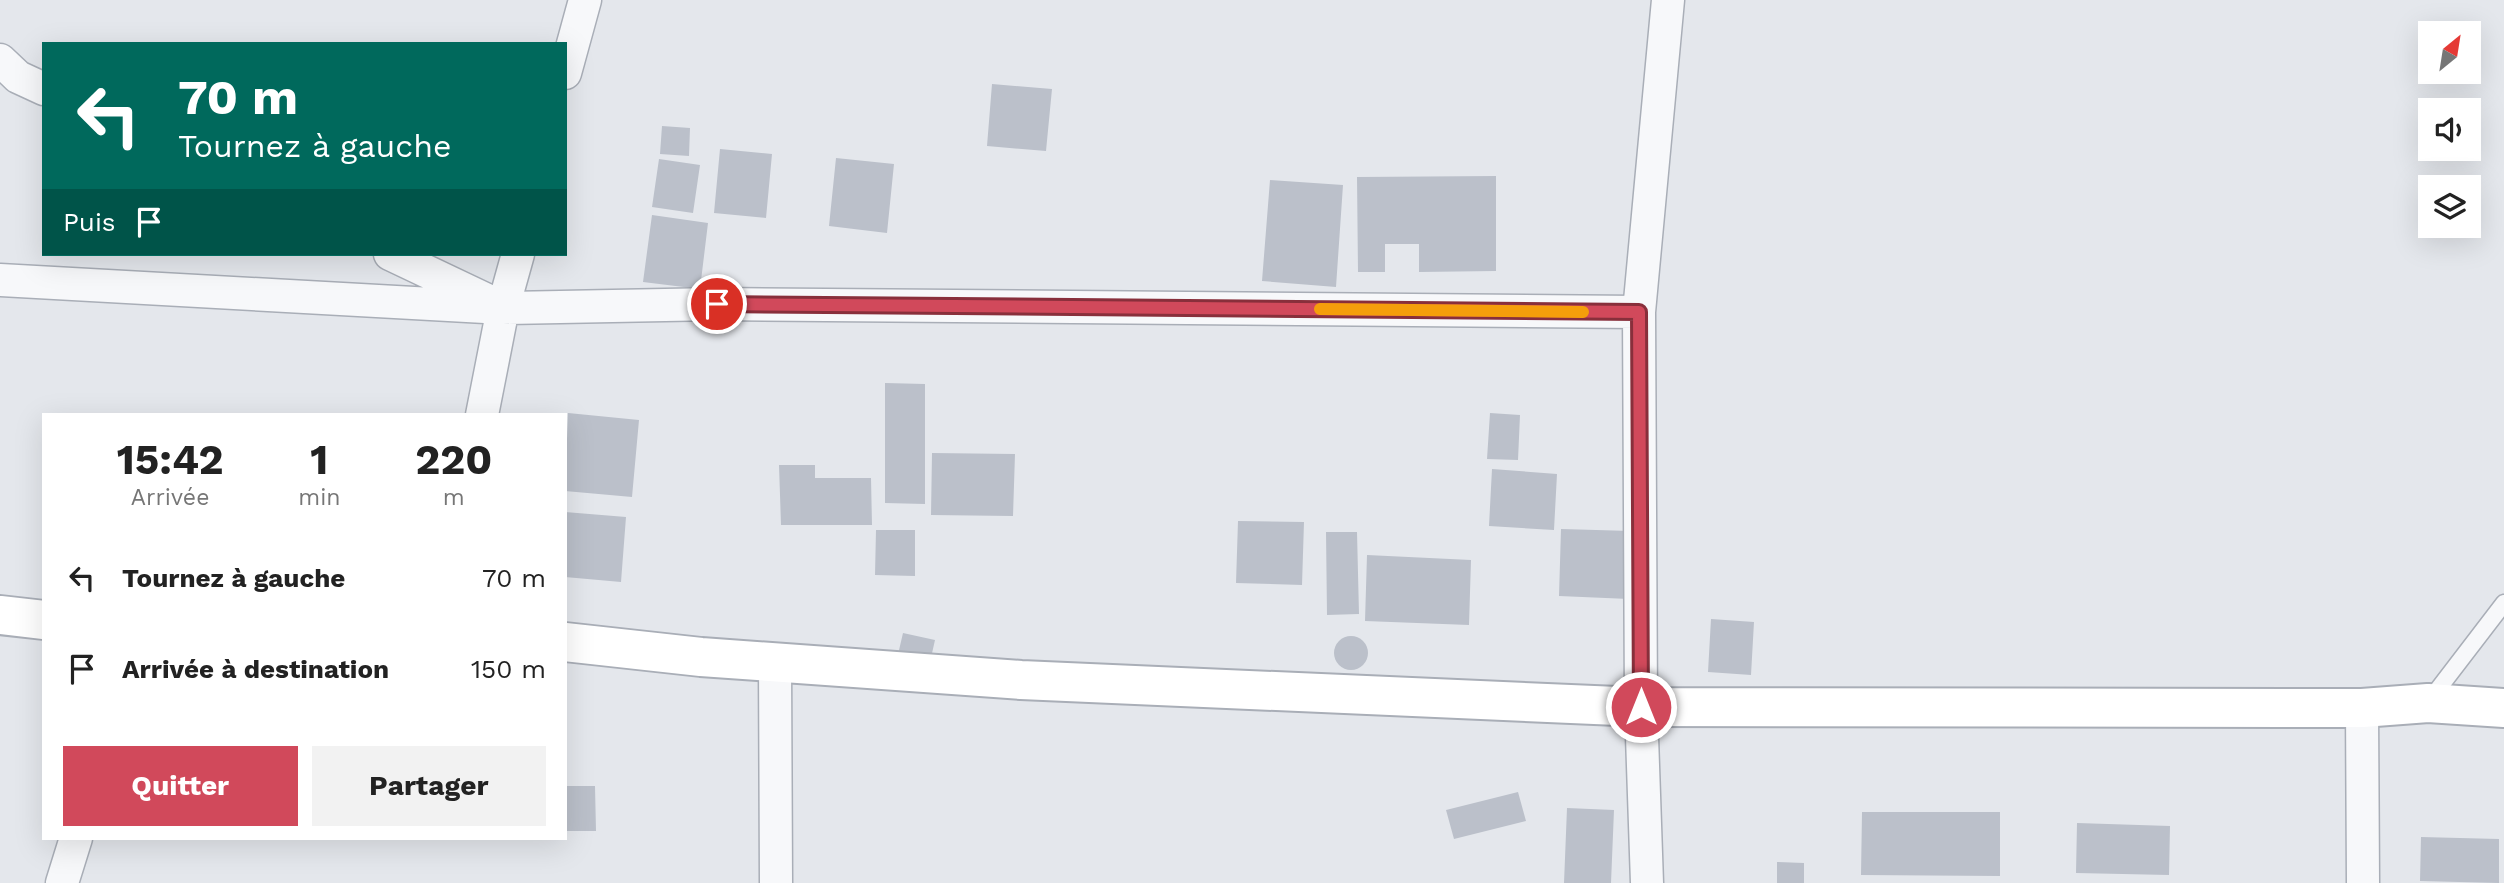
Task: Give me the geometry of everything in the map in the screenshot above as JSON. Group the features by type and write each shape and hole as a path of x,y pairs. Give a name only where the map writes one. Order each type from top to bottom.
{"main road":[{"path":"0,615 42,620"},
{"path":"567,642 701,657 1021,680 1641,707 2362,708 2428,703 2504,708"}],"street":[{"path":"567,67 585,0"},
{"path":"1647,883 1641,707 1639,312 1668,0"},
{"path":"0,60 18,77 42,88"},
{"path":"394,256 503,308"},
{"path":"482,413 503,308 517,256"},
{"path":"0,281 503,308 717,304 1639,312"},
{"path":"775,662 776,883"},
{"path":"2362,708 2363,883"},
{"path":"61,883 75,840"}],"lane":[{"path":"2428,703 2504,603"}],"building":[{"path":"992,84 1052,89 1046,151 987,146"},
{"path":"662,126 690,128 689,156 660,154"},
{"path":"720,149 772,154 766,218 714,213"},
{"path":"836,158 894,164 887,233 829,226"},
{"path":"659,159 700,165 693,213 652,207"},
{"path":"1496,176 1496,271 1419,272 1419,244 1385,244 1385,272 1358,272 1357,177"},
{"path":"1270,180 1343,185 1336,287 1262,281"},
{"path":"652,215 708,223 700,289 643,282"},
{"path":"885,383 925,384 925,504 885,503"},
{"path":"568,413 639,420 632,497 567,491"},
{"path":"1490,413 1520,415 1518,460 1487,459"},
{"path":"932,453 1015,454 1013,516 931,515"},
{"path":"779,465 815,465 815,478 871,478 872,525 781,525"},
{"path":"1492,469 1557,474 1554,530 1489,526"},
{"path":"567,512 626,517 621,582 567,577"},
{"path":"1238,521 1304,522 1302,585 1236,583"},
{"path":"1561,529 1631,531 1629,599 1559,596"},
{"path":"876,530 915,530 915,576 875,575"},
{"path":"1326,532 1357,532 1359,614 1327,615"},
{"path":"1367,555 1471,560 1469,625 1365,621"},
{"path":"1711,619 1754,622 1751,675 1708,672"},
{"path":"903,633 935,640 928,671 896,663"},
{"path":"1351,636 1363,641 1368,653 1363,665 1351,670 1339,665 1334,653 1339,641"},
{"path":"567,786 595,786 596,831 567,831"},
{"path":"1518,792 1526,821 1454,839 1446,810"},
{"path":"1567,808 1614,810 1611,883 1564,883"},
{"path":"1862,812 2000,812 2000,876 1861,875"},
{"path":"2077,823 2170,826 2169,875 2076,873"},
{"path":"2421,837 2499,839 2499,883 2420,881"},
{"path":"1777,862 1804,863 1804,883 1777,883"}],"slow traffic":[{"path":"1320,309 1583,312"}],"route":[{"path":"717,304 1639,312 1641,707"}]}
